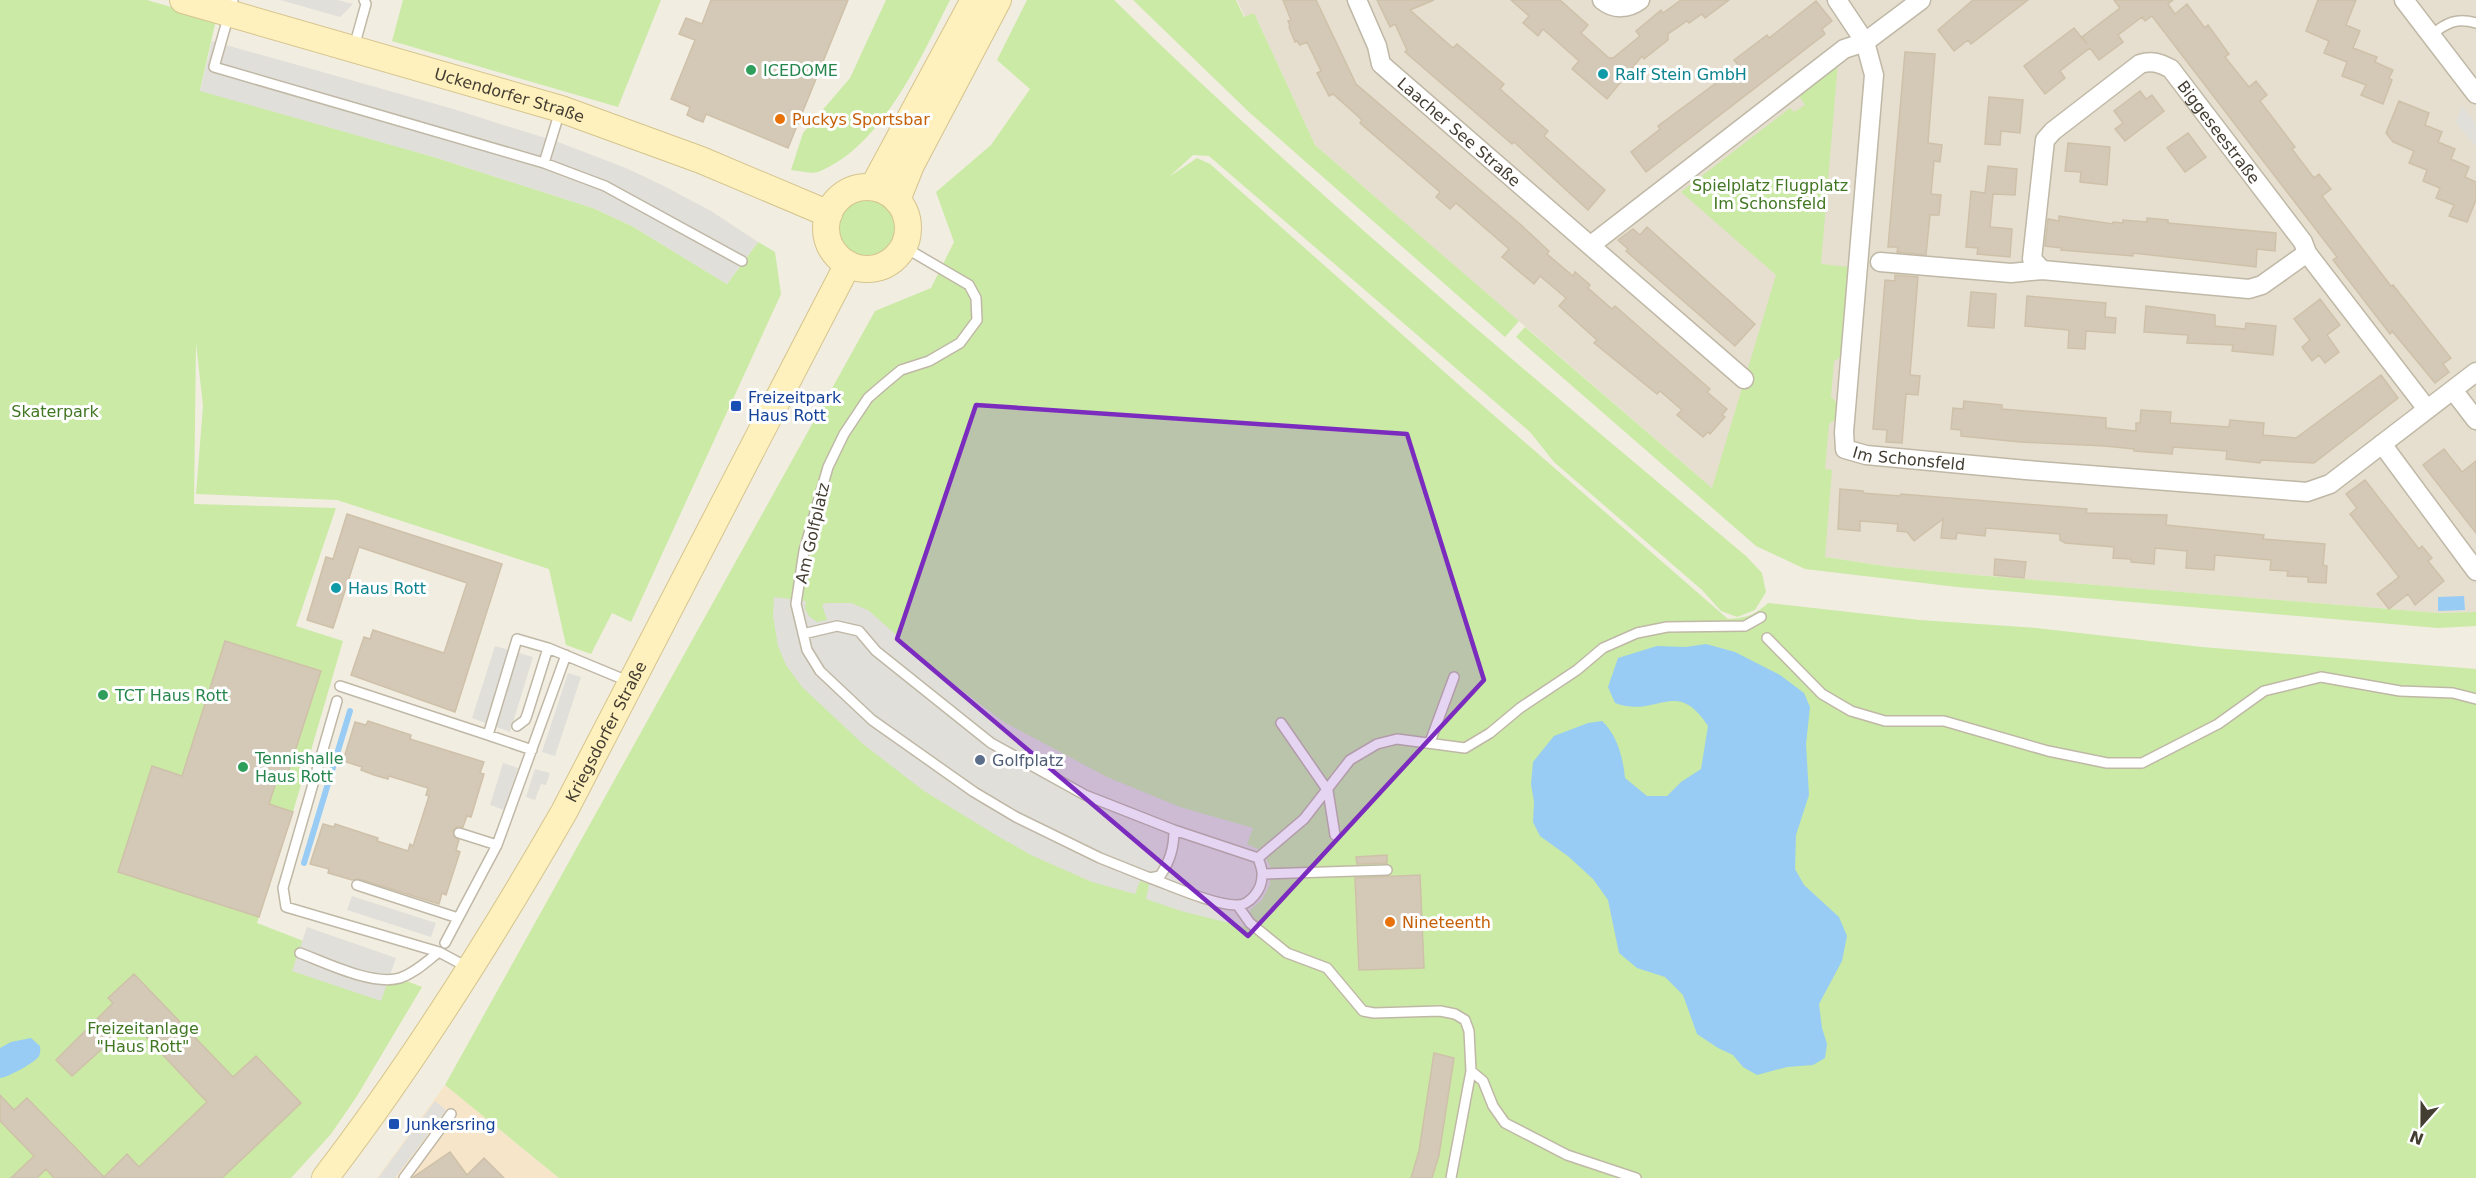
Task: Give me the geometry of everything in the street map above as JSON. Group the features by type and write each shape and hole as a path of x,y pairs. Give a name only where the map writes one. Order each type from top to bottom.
{"main road":[{"name":"Uckendorfer Straße","path":"183,0 231,7 353,49 561,109 701,160 829,214"},
{"path":"873,187 974,0"},
{"path":"897,200 911,165 998,0"},
{"path":"873,187 897,200 908,222 908,235 904,247 893,260 879,267 863,269 848,264 836,255 829,242 826,228 829,214 846,192 873,187"},
{"name":"Kriegsdorfer Straße","path":"325,1178 375,1113 471,969 518,893 564,812 848,264"}],"street":[{"name":"Laacher See Straße","path":"1357,0 1377,46 1381,64 1744,379"},
{"path":"1602,0 1619,8 1640,0"},
{"name":"Im Schonsfeld","path":"1838,0 1865,42 1874,75 1844,432 1845,448 1866,455 2307,492 2330,484 2476,372"},
{"path":"1591,245 1844,49 1865,42 1921,0"},
{"path":"2404,0 2476,94"},
{"name":"Biggeseestraße","path":"2042,270 2032,259 2045,140 2053,131 2140,64 2148,61 2160,63 2171,69 2303,242 2307,254 2427,409"},
{"path":"1880,262 2011,273 2042,270 2256,288 2307,254"},
{"path":"2452,390 2476,420"},
{"path":"2382,444 2476,571"}],"lane":[{"path":"353,49 366,4 364,0"},
{"path":"231,7 214,67 544,163 605,186 742,261"},
{"path":"2431,34 2451,21 2465,20 2476,23"},
{"path":"544,163 561,109"},
{"name":"Am Golfplatz","path":"803,634 796,604 804,551 828,467 844,434 868,398 883,385 901,370 929,361 960,343 977,320 976,298 969,285 904,247"},
{"path":"1258,858 1304,819 1350,760 1377,744 1397,739 1465,748 1491,733 1520,708 1576,670 1603,648 1637,633 1667,627 1744,626 1761,617"},
{"path":"837,626 860,631 876,651 991,743 1084,795 1174,830 1258,858 1263,874 1260,886 1251,900 1238,906 1198,896 1127,870 1068,844 1016,817 946,774 872,720 820,671 807,650 803,634 837,626"},
{"path":"1767,638 1822,694 1851,711 1886,721 1944,721 2048,751 2107,763 2142,763 2218,724 2264,692 2321,677 2400,691 2453,693 2476,699"},
{"path":"488,735 518,639 548,648 630,682"},
{"path":"517,726 525,720 527,715 548,648"},
{"path":"446,943 497,846 566,655"},
{"path":"1430,742 1454,677"},
{"path":"340,686 532,750"},
{"path":"337,701 283,888 286,907 440,952 471,969"},
{"path":"1281,723 1328,791 1335,835"},
{"path":"1150,878 1160,876 1166,868 1174,848 1174,830"},
{"path":"459,833 497,846"},
{"path":"1263,874 1387,870"},
{"path":"357,885 458,918"},
{"path":"1238,906 1250,923 1287,953 1327,968 1363,1011 1374,1013 1440,1011 1455,1014 1465,1020 1469,1031 1471,1071 1451,1178"},
{"path":"300,953 340,968 385,980 411,973 440,952"},
{"path":"1471,1071 1483,1081 1493,1106 1505,1123 1567,1155 1636,1178"},
{"path":"404,1178 452,1114"}],"highlighted area":[{"path":"976,405 1407,434 1484,680 1248,936 897,639"}],"shaded area":[{"path":"280,0 338,0 353,4 340,17"},
{"path":"1237,0 2476,0 2476,612 2439,613 1975,575 1891,567 1825,557 1712,488 1315,145 1254,13 1245,17"},
{"path":"212,41 450,108 558,142 626,168 662,185 711,211 758,242 727,284 632,226 593,208 434,157 200,91"},
{"path":"2462,106 2476,124 2476,147 2456,123"},
{"name":"Golfplatz","path":"774,597 806,601 805,609 809,616 817,622 827,620 822,605 826,603 851,603 868,610 943,676 1004,722 1107,777 1180,807 1253,828 1247,844 1262,851 1270,866 1270,884 1262,900 1251,909 1245,927 1181,911 1146,899 1149,884 1140,881 1135,894 1092,882 1033,856 924,791 863,744 802,687 786,665 778,646 773,616"},
{"path":"495,646 533,657 510,732 472,718"},
{"path":"568,673 581,677 555,756 542,752"},
{"path":"503,763 518,768 504,810 490,805"},
{"path":"535,769 550,773 546,785 541,784 535,800 526,797"},
{"path":"352,896 436,923 431,937 347,910"},
{"path":"307,927 396,958 381,1001 292,971"},
{"path":"445,1085 559,1178 377,1178"},
{"path":"435,1101 446,1110 395,1178 378,1178"}],"green space":[{"path":"0,0 147,0 216,20 200,90 434,157 593,208 632,226 727,284 758,242 775,252 781,294 631,622 612,613 591,654 566,645 549,569 337,500 196,494 203,406 196,343 194,504 336,508 296,626 343,641 293,812 257,923 422,987 357,1096 331,1134 291,1178 0,1178"},
{"path":"403,0 661,0 618,107 392,41"},
{"path":"886,0 950,0 897,98 862,143 841,160 818,172 791,170 803,133 850,78"},
{"path":"1027,0 1114,0 1190,73 1346,215 1505,353 1746,556 1762,573 1766,592 1755,610 1737,617 1721,611 1702,590 1554,462 1530,432 1209,156 1193,155 1169,177 1197,158 1210,164 1728,619 1750,615 1768,603 1920,620 2036,628 2202,647 2476,669 2476,1178 559,1178 445,1085 875,311 931,288 954,242 936,192 991,145 1030,89 997,60"},
{"path":"1133,0 1236,0 1244,17 1254,13 1315,145 1519,321 1505,337 1250,113"},
{"name":"Spielplatz Flugplatz Im Schonsfeld","path":"1838,62 1821,264 1849,267 1843,356 1834,361 1831,397 1839,405 1837,418 1829,424 1825,469 1832,470 1825,557 1891,567 1975,575 2439,613 2476,612 2476,626 2438,628 1957,587 1805,569 1756,546 1516,337 1525,327 1712,488 1776,275 1681,192 1790,108 1794,112 1805,105 1797,93"},
{"path":"861,199 873,199 883,203 892,212 896,234 888,249 873,257 861,257 851,253 842,244 838,234 838,222 842,212 851,203"}],"water":[{"path":"2464,596 2465,610 2438,611 2438,597"},
{"path":"1706,644 1735,652 1780,675 1804,693 1810,707 1806,744 1809,795 1796,835 1795,869 1804,885 1839,917 1847,936 1842,961 1819,1004 1827,1044 1825,1058 1813,1065 1787,1067 1757,1075 1743,1067 1733,1055 1697,1034 1683,995 1665,977 1637,968 1619,953 1608,900 1593,879 1569,857 1540,836 1533,822 1534,802 1531,784 1533,762 1554,736 1588,723 1602,721 1612,733 1623,762 1625,778 1647,796 1667,796 1681,782 1701,769 1708,726 1697,711 1676,701 1630,707 1615,703 1608,687 1618,658 1657,646 1686,647"},
{"path":"31,1038 40,1046 39,1056 21,1069 0,1078 0,1048 11,1042"}],"building":[{"name":"ICEDOME","path":"711,0 848,0 788,148 706,114 703,122 695,119 687,115 690,107 671,99 695,40 679,34 686,18 702,24"},
{"path":"1283,0 1316,0 1356,84 1520,224 1549,251 1547,254 1573,276 1575,272 1590,285 1588,288 1612,309 1615,306 1710,389 1707,392 1727,409 1722,415 1725,417 1710,434 1708,432 1703,437 1677,415 1682,410 1660,391 1657,394 1594,343 1597,340 1559,306 1566,298 1540,276 1534,284 1502,257 1509,249 1456,203 1450,209 1436,197 1440,192 1360,123 1362,120 1333,94 1329,96 1317,73 1321,71 1307,42 1300,45 1297,41 1295,42 1289,27 1288,21 1291,20"},
{"path":"1377,0 1434,0 1410,10 1453,48 1457,44 1504,84 1500,89 1548,131 1544,136 1605,190 1588,210 1514,142 1512,144 1405,52 1407,50 1395,24 1390,27"},
{"path":"1511,0 1560,0 1588,25 1581,33 1609,58 1613,58 1640,36 1636,31 1661,10 1663,13 1681,0 1729,0 1705,18 1702,14 1668,34 1668,40 1644,59 1642,56 1607,99 1572,69 1579,61 1543,29 1538,36 1523,23 1529,16"},
{"path":"1973,0 2028,0 1971,44 1968,40 1954,51 1938,30"},
{"path":"2114,0 2173,0 2168,4 2175,14 2187,4 2205,28 2208,25 2229,54 2225,57 2249,87 2256,81 2267,95 2260,101 2295,147 2292,149 2314,178 2319,174 2331,189 2322,196 2391,286 2393,285 2451,358 2443,364 2449,372 2435,383 2392,331 2390,334 2333,260 2337,257 2152,16 2145,21 2142,17 2118,35 2123,42 2099,60 2090,48 2060,71 2065,78 2045,94 2024,66 2074,28 2087,44 2082,37 2120,8"},
{"path":"2318,0 2356,0 2346,25 2360,31 2353,48 2377,57 2375,62 2393,70 2389,78 2392,80 2383,104 2361,95 2366,85 2342,76 2347,62 2324,53 2329,41 2306,31"},
{"path":"1816,1 1832,21 1822,29 1825,34 1646,172 1631,152 1660,129 1658,126 1739,66 1734,60 1767,35 1769,38"},
{"path":"1905,52 1935,54 1928,143 1942,145 1940,162 1934,161 1931,194 1941,195 1939,215 1930,215 1926,255 1897,252 1898,247 1888,247"},
{"path":"2140,91 2146,99 2152,95 2164,111 2125,141 2115,129 2123,123 2114,111"},
{"path":"1989,97 2023,100 2020,133 2001,131 2000,145 1985,144"},
{"path":"2399,101 2429,113 2425,125 2442,132 2438,142 2455,149 2451,159 2469,167 2465,177 2476,182 2476,200 2467,222 2449,216 2454,205 2436,198 2440,188 2423,181 2427,170 2409,163 2414,151 2393,142 2386,133"},
{"path":"2188,133 2206,157 2185,172 2167,148"},
{"path":"2068,143 2110,147 2107,185 2080,182 2081,172 2065,171"},
{"path":"1988,166 2017,169 2015,195 1993,194 1990,227 2012,229 2010,257 1977,254 1978,248 1966,247 1971,191 1985,193"},
{"path":"2059,216 2113,224 2113,222 2123,223 2123,220 2147,222 2147,218 2168,220 2168,223 2276,233 2275,251 2257,249 2256,267 2133,253 2133,256 2061,250 2062,248 2045,246 2048,219 2059,221"},
{"path":"1647,227 1755,324 1735,346 1626,251 1628,249 1618,240 1633,229 1640,235"},
{"path":"1895,275 1918,277 1910,375 1920,376 1918,395 1906,394 1902,443 1886,442 1887,430 1873,429 1885,280 1895,281"},
{"path":"1971,292 1996,294 1994,328 1968,326"},
{"path":"2027,296 2106,303 2105,317 2116,318 2115,333 2086,331 2085,349 2068,348 2069,330 2025,326"},
{"path":"2320,299 2340,325 2327,335 2339,352 2325,363 2319,355 2312,361 2302,347 2310,340 2294,319"},
{"path":"2146,306 2215,315 2215,326 2245,329 2246,323 2276,326 2273,355 2232,351 2233,345 2187,343 2188,335 2144,332"},
{"path":"2381,375 2398,398 2314,463 2261,460 2260,463 2226,459 2227,451 2173,447 2172,454 2105,446 2020,442 1961,436 1961,430 1951,429 1953,408 1963,409 1964,401 2002,405 2002,409 2106,418 2106,428 2136,431 2136,423 2140,423 2141,410 2171,412 2170,423 2229,427 2230,420 2264,423 2263,435 2296,438"},
{"path":"2444,449 2462,472 2476,461 2476,533 2423,465"},
{"path":"2365,480 2419,549 2422,546 2432,558 2428,561 2444,581 2415,605 2408,594 2389,609 2377,594 2399,577 2350,514 2357,508 2346,494"},
{"path":"1840,489 1900,496 1901,494 2087,509 2086,513 2167,515 2166,525 2264,535 2263,539 2325,544 2323,565 2327,566 2326,583 2308,582 2308,577 2287,576 2288,571 2270,570 2271,560 2215,555 2214,570 2186,568 2187,551 2155,548 2154,564 2131,562 2131,559 2113,558 2114,547 2065,543 2060,540 2060,534 1986,528 1985,536 1957,533 1956,539 1941,538 1943,519 1914,541 1907,532 1897,531 1898,524 1860,521 1860,531 1838,529"},
{"path":"347,514 502,564 455,712 351,675 364,637 370,639 373,630 444,653 467,583 359,547 333,628 307,620 326,557 333,559"},
{"path":"1995,559 2026,562 2024,578 1994,575"},
{"name":"Tennishalle Haus Rott","path":"225,641 321,671 287,776 279,773 269,804 293,812 259,917 118,872 152,766 182,776"},
{"path":"368,721 411,735 410,739 484,762 480,773 484,774 471,817 467,816 463,827 453,830 454,837 459,840 456,850 460,852 446,895 442,893 439,904 359,879 352,880 328,873 329,869 310,864 323,824 334,827 335,824 408,851 410,844 413,846 429,796 426,795 428,788 389,776 388,779 374,775 361,770 362,767 343,761 355,722 366,725"},
{"path":"1387,855 1387,863 1357,864 1356,857"},
{"name":"Nineteenth","path":"1420,875 1424,968 1359,970 1355,878"},
{"path":"134,974 233,1077 256,1056 301,1103 222,1178 54,1178 46,1169 37,1178 11,1178 34,1156 0,1121 0,1095 14,1110 27,1098 104,1177 127,1154 139,1167 207,1102 132,1022 72,1076 56,1060 113,1003 108,998"},
{"path":"1434,1053 1454,1058 1439,1155 1432,1178 1411,1178 1419,1151"},
{"path":"450,1152 467,1175 484,1158 504,1178 412,1178"}],"waterway":[{"path":"304,863 350,711"}],"place":[{"name":"ICEDOME","path":"751,70"},
{"name":"Ralf Stein GmbH","path":"1603,74"},
{"name":"Puckys Sportsbar","path":"780,119"},
{"name":"Freizeitpark Haus Rott","path":"736,406"},
{"name":"Haus Rott","path":"336,588"},
{"name":"TCT Haus Rott","path":"103,695"},
{"name":"Golfplatz","path":"980,760"},
{"name":"Tennishalle Haus Rott","path":"243,767"},
{"name":"Nineteenth","path":"1390,922"},
{"name":"Junkersring","path":"394,1124"}],"park label":[{"name":"Skaterpark","path":"55,411"},
{"name":"Freizeitanlage \"Haus Rott\"","path":"143,1037"}]}
